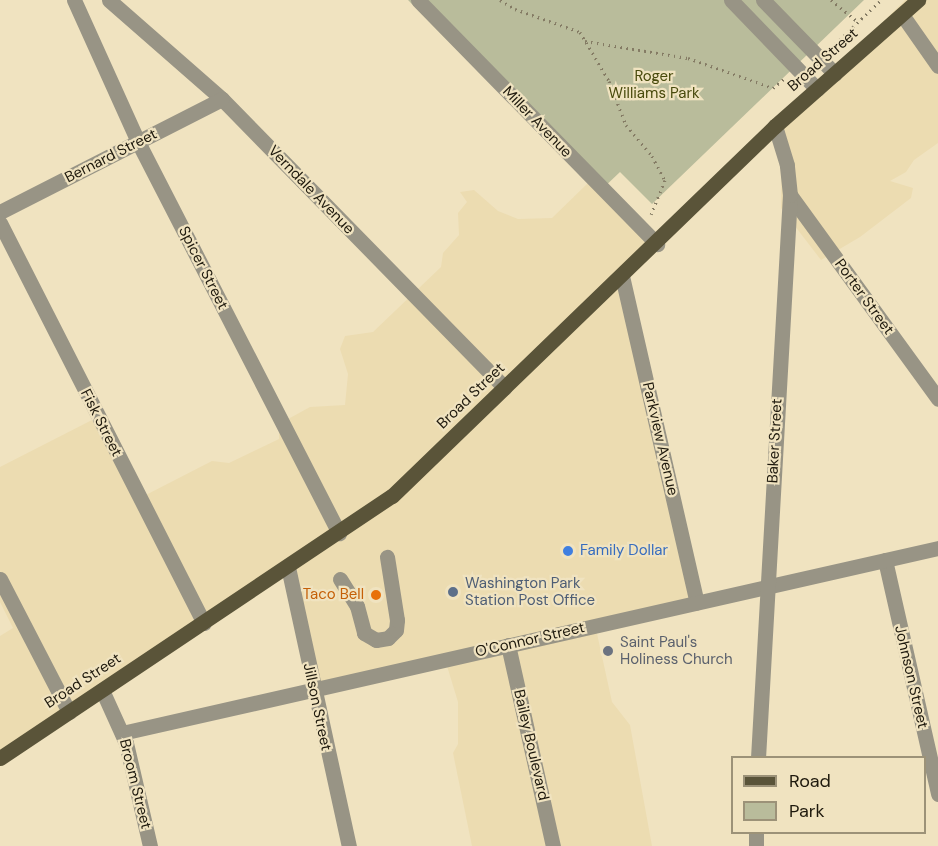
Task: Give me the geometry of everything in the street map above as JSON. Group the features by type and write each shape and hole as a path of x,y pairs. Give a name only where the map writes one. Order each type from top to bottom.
{"main road":[{"name":"Broad Street","path":"0,758 392,496 657,244 775,126 903,16 918,0"}],"street":[{"name":"Spicer Street","path":"74,0 138,142 339,533"},
{"name":"Verndale Avenue","path":"109,0 222,99 505,388"},
{"name":"Miller Avenue","path":"418,0 657,244"},
{"path":"730,0 817,89"},
{"path":"763,0 835,74"},
{"path":"903,16 938,66"},
{"name":"Bernard Street","path":"0,213 222,99"},
{"name":"Baker Street","path":"758,756 790,195 787,165 775,126"},
{"name":"Porter Street","path":"790,195 938,399"},
{"name":"Fisk Street","path":"0,223 204,622"},
{"name":"Parkview Avenue","path":"622,276 697,603"},
{"name":"O'Connor Street","path":"122,733 938,548"},
{"path":"340,579 357,606 364,633 376,640 388,638 396,630 397,620 387,557"},
{"name":"Johnson Street","path":"885,560 938,794"},
{"name":"Jillson Street","path":"288,567 349,846"},
{"path":"0,579 69,712"},
{"name":"Bailey Boulevard","path":"508,645 553,846"},
{"name":"Broom Street","path":"102,690 122,733 150,846"}],"path":[{"path":"500,0 515,9 580,32 609,81 626,125 652,156 665,180 651,215 637,224"},
{"path":"831,0 858,22"},
{"name":"Broad Street","path":"830,49 881,0"},
{"path":"585,41 688,58 773,88 796,69"}],"shaded area":[{"path":"905,0 938,0 938,143 914,160 906,172 890,181 913,188 911,198 860,237 821,260 781,208 782,123"},
{"path":"588,183 650,246 617,283 694,600 596,629 612,702 630,725 652,846 472,846 453,753 458,744 458,702 447,666 317,689 287,570 0,760 0,636 13,628 0,602 0,467 92,420 136,500 212,461 229,463 279,439 279,424 310,407 345,405 348,374 340,349 345,336 373,332 441,267 443,253 459,235 458,213 467,202 460,192 474,190 498,211 518,219 552,218"}],"green space":[{"name":"Roger Williams Park","path":"408,0 864,0 652,204 620,172 600,191 586,180"}],"place":[{"name":"Family Dollar","path":"568,551"},
{"name":"Washington Park Station Post Office","path":"453,592"},
{"name":"Taco Bell","path":"376,595"},
{"name":"Saint Paul's Holiness Church","path":"608,651"}]}
